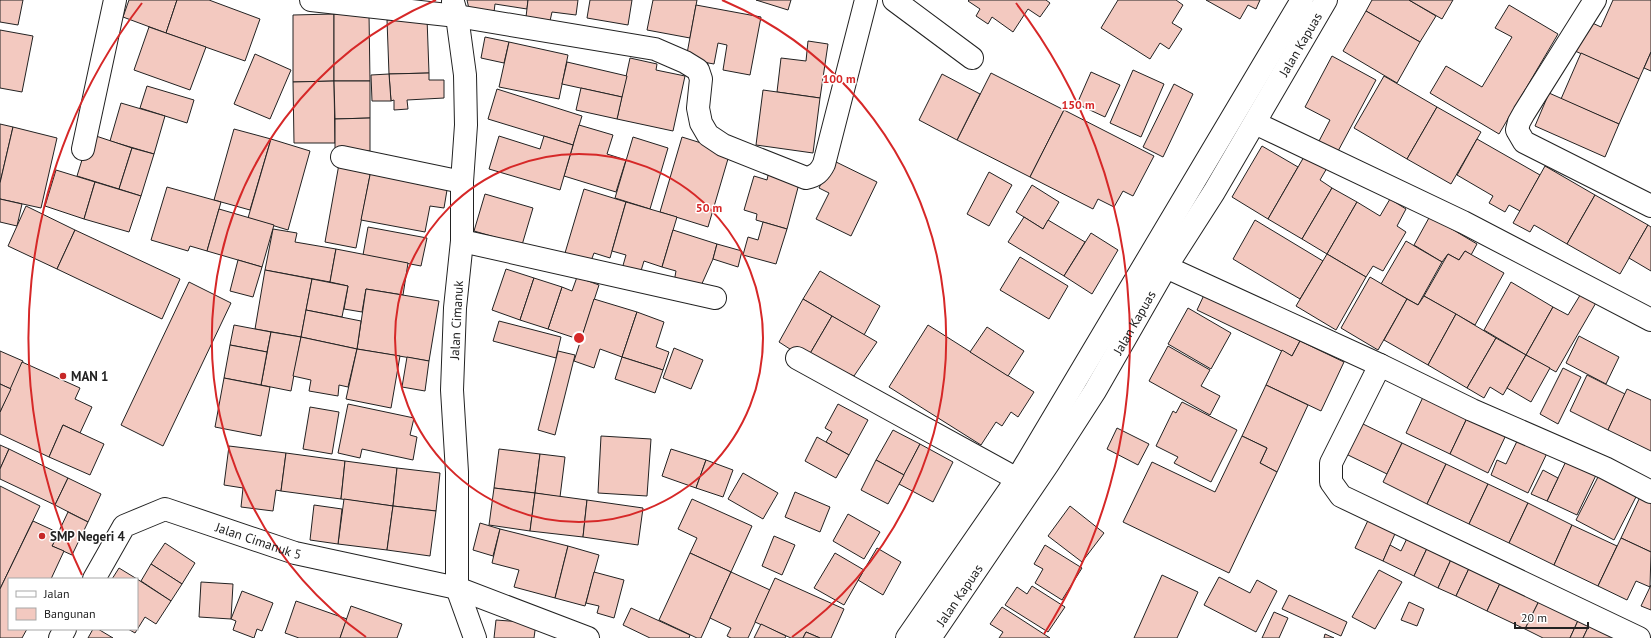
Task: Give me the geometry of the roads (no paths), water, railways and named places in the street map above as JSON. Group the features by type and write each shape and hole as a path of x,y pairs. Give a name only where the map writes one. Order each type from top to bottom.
{"street":[{"path":"83,149 115,0"},
{"path":"311,0 454,8 655,49 685,62 698,70 701,79 698,108 701,123 708,135 723,145 806,178 813,177 820,172 824,164 866,0"},
{"path":"894,0 972,58"},
{"name":"Jalan Kapuas","path":"907,638 1017,479 1302,0"},
{"name":"Jalan Kapuas","path":"930,638 1048,464 1095,391 1166,267 1214,192 1326,0"},
{"path":"1595,0 1524,113 1517,130 1524,142 1651,206"},
{"name":"Jalan Cimanuk","path":"454,8 465,75 466,125 462,182 462,241 456,308 452,390 457,472 457,588 475,638"},
{"path":"1255,123 1463,222 1651,320"},
{"path":"342,157 462,182"},
{"path":"462,241 715,298"},
{"path":"1166,267 1380,365 1472,410 1605,468 1651,492"},
{"path":"797,358 1017,479"},
{"path":"1380,365 1331,463 1331,482 1341,496 1639,638"},
{"name":"Jalan Cimanuk 5","path":"95,578 124,526 165,509 296,553 457,588 588,638"}],"place":[{"name":"MAN 1","path":"63,376"},
{"name":"SMP Negeri 4","path":"42,536"}]}
